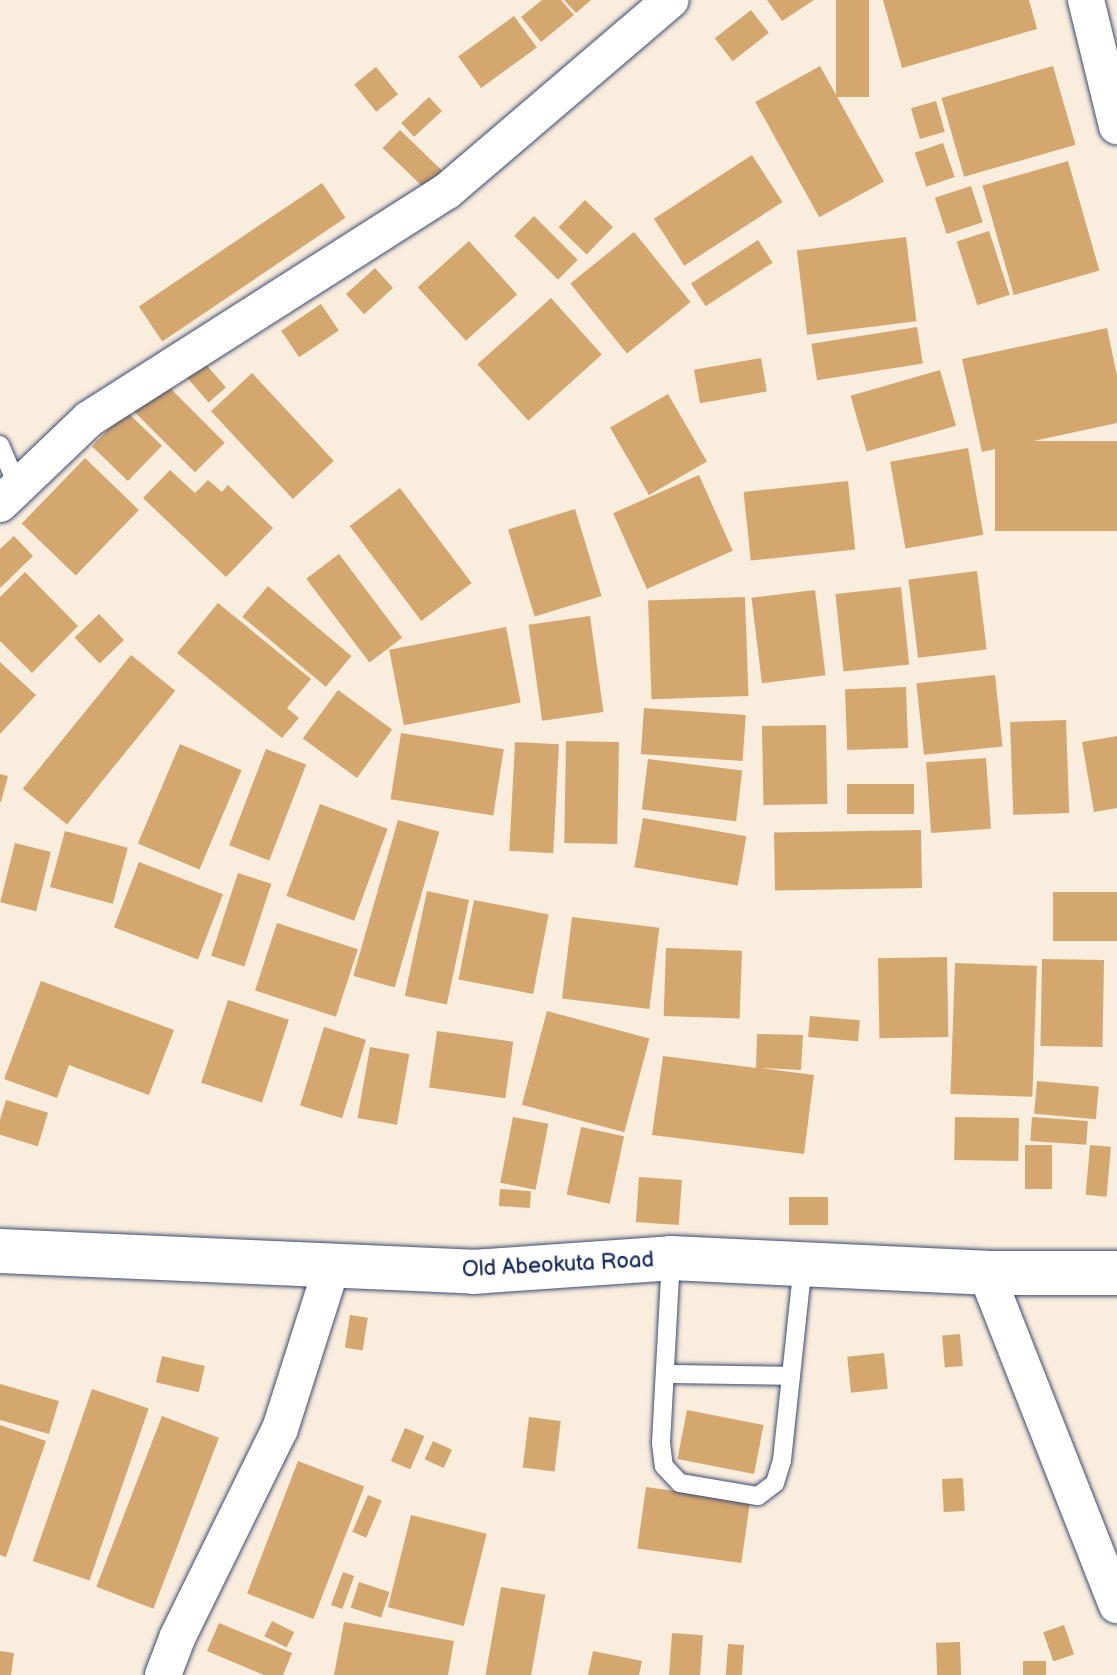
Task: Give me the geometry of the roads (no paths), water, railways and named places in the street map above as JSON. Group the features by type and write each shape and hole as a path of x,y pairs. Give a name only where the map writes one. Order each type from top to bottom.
{"highway":[{"name":"Old Abeokuta Road","path":"0,1251 473,1272 671,1258 986,1273 1117,1273"}],"street":[{"path":"9,495 89,419 447,191 671,0"},
{"path":"1086,0 1117,126"},
{"path":"163,1675 177,1638 280,1429 332,1266"},
{"path":"986,1273 1117,1605"}],"lane":[{"path":"0,445 9,495"},
{"path":"671,1258 661,1443 664,1466 670,1476 680,1483 758,1496 775,1483 782,1460 803,1265"},
{"path":"665,1374 791,1376"}]}
